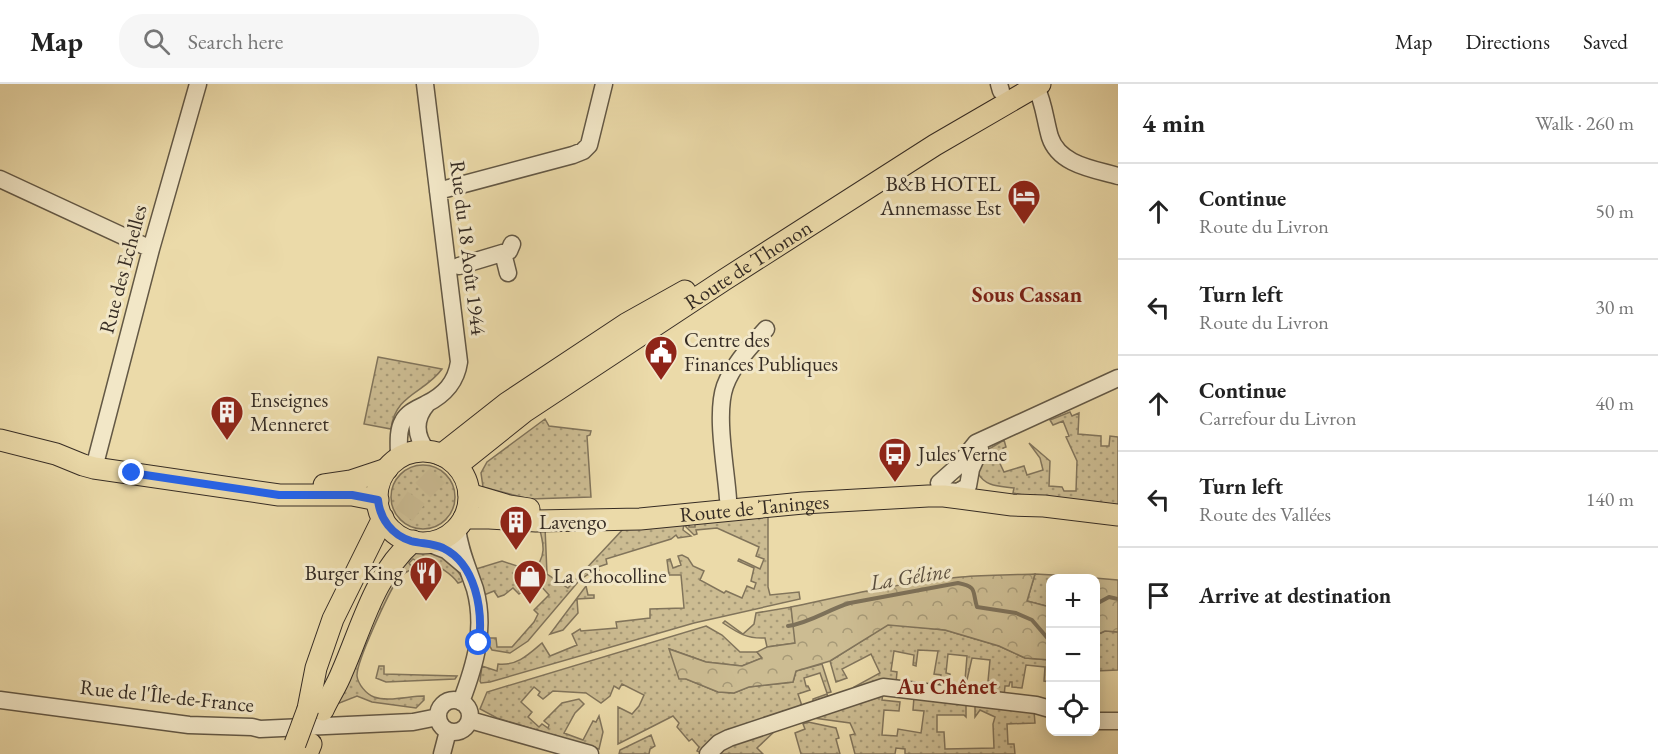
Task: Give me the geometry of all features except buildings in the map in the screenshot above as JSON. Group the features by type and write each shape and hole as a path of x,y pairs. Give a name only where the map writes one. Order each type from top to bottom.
{"main road":[{"name":"Route de Thonon","path":"448,455 524,411 935,145 1037,85"},
{"name":"Route de Thonon","path":"448,455 507,403 618,329 720,272 806,219 887,161 1004,86"},
{"path":"467,488 478,461 488,451 510,433 593,378 634,339"},
{"path":"0,440 95,462 279,495 352,495 380,509 392,530 404,542 440,539 461,523 469,502 467,488 459,468 448,455 412,453 393,464 351,481 319,485 292,485 95,462"},
{"path":"315,710 316,668 333,619 380,509 380,483 393,464"},
{"name":"Route de Taninges","path":"467,488 509,506 537,510 639,506 939,483 991,490 1044,506"},
{"name":"Route de Taninges","path":"461,523 489,518 536,521 636,519 803,503 944,496 1118,515"},
{"path":"686,516 691,511 713,509 728,499"},
{"path":"301,749 315,710 342,673 356,635 381,581 404,542"}],"street":[{"name":"Rue des Echelles","path":"95,462 151,249 198,84"},
{"name":"Rue du 18 Août 1944","path":"393,464 402,422 410,413 427,404 451,386 456,377 459,362 424,84"},
{"path":"438,191 583,151 591,139 604,84"},
{"path":"1037,85 1051,138 1058,152 1075,163 1118,176"},
{"path":"0,179 151,249"},
{"path":"459,266 508,248 508,273"},
{"path":"728,499 722,399 735,368 766,330"},
{"path":"939,483 957,467 976,443 1118,378"},
{"path":"427,404 420,415 417,431 421,444 448,455"},
{"path":"889,497 900,492 958,492 968,486 975,457 985,439"},
{"path":"461,523 465,566 477,598 480,630 476,659 461,702"},
{"path":"404,542 446,550 465,566"},
{"path":"708,754 724,740 883,687 1046,708"},
{"name":"Rue de l'Île-de-France","path":"0,700 178,724 260,729 413,722 438,717"},
{"path":"454,700 461,702 469,711 470,720 461,731 448,731 441,726 438,717 440,709 446,703 454,700"},
{"path":"470,720 590,754"},
{"path":"1100,721 1118,721"},
{"path":"442,754 448,731"}],"green space":[{"path":"378,357 442,369 398,408 391,429 364,424"},
{"path":"1070,412 1072,416 1079,413 1078,434 1101,436 1101,446 1109,446 1110,436 1118,437 1118,508 1048,500 1013,493 1014,488 993,485 981,478 978,473 984,452 1004,440 1006,447 995,453 1004,472 1024,466 1027,475 1043,470 1040,458 1029,443 1050,461 1049,486 1062,487 1064,491 1076,491 1077,461 1066,437 1069,436 1063,421 1053,425 1050,420"},
{"path":"545,419 549,426 591,431 587,436 591,497 529,499 483,487 481,473 487,462"},
{"path":"417,465 429,465 446,474 453,485 455,497 453,509 446,520 429,529 417,529 405,524 396,515 391,503 391,491 396,479 405,470"},
{"path":"768,515 770,595 799,592 800,599 694,623 481,683 482,666 497,671 498,664 517,661 542,643 550,656 577,645 572,634 580,629 581,631 617,628 616,622 650,618 650,609 684,608 681,575 669,575 667,560 670,559 673,568 681,565 678,556 688,558 693,566 704,571 700,580 724,593 726,591 742,598 747,586 754,589 756,583 751,581 754,568 738,561 739,559 760,569 764,559 756,556 759,547 717,528 696,530 697,534 694,535 685,526 695,527 695,522"},
{"path":"684,523 683,530 691,536 678,538 676,535 671,539 606,559 607,564 598,567 599,571 587,575 578,582 528,641 510,653 492,650 489,638 496,638 497,647 512,647 534,622 538,614 534,610 549,595 540,585 532,594 525,589 519,594 513,588 498,597 494,591 484,595 476,569 502,561 532,571 540,561 543,551 539,527 545,527 547,574 568,588 626,526"},
{"path":"426,551 448,561 463,580 458,583 433,561 428,564 425,561 421,563 413,559 409,563 413,569 399,577 381,612 367,643 357,676 363,688 374,697 392,699 424,696 424,700 416,708 372,702 357,696 337,704 379,601 410,554"},
{"path":"1035,574 1046,575 1046,606 1027,601"},
{"path":"1035,574 1027,601 1046,606 1046,660 1025,658 999,646 945,630 888,625 830,661 796,671 793,682 749,687 734,693 718,692 686,679 679,679 669,649 706,662 742,666 762,658 757,652 767,647 795,643 791,607 875,589 970,576"},
{"path":"1100,578 1118,580 1118,632 1105,631 1100,633"},
{"path":"586,586 588,595 594,595 594,598 577,599 578,613 563,630 550,634"},
{"path":"791,607 796,643 767,647 765,638 743,635 723,623 725,621 743,634 754,624 756,613"},
{"path":"888,624 945,630 999,646 1025,658 1046,660 1046,681 1044,681 1045,667 1026,665 1022,688 1012,687 1012,682 1010,682 1009,686 1005,686 1004,697 994,696 996,682 988,681 990,660 972,658 967,680 965,680 967,656 948,654 946,673 950,674 950,690 939,688 941,675 934,674 938,651 918,650 916,666 913,665 914,655 894,651 891,671 897,672 896,683 855,690 854,687 880,673 871,654 842,669 847,678 836,682 830,661"},
{"path":"706,626 722,635 740,652 757,652 762,658 742,666 706,662 670,649 686,679 718,692 734,693 748,687 793,682 796,671 822,664 831,692 827,693 820,673 804,678 810,690 798,694 802,706 827,694 829,700 701,753 697,751 699,747 692,739 689,741 677,727 679,723 673,716 618,744 618,707 632,714 644,695 622,684 619,689 614,686 610,696 601,703 586,693 553,691 543,699 534,687 521,702 532,712 528,717 539,727 542,724 548,728 549,725 544,721 562,703 579,699 584,704 575,713 564,733 583,740 593,721 596,722 599,716 603,732 599,749 497,718 480,709 487,692"},
{"path":"1105,631 1118,632 1118,670 1100,671 1100,633"},
{"path":"379,666 384,666 384,674 457,676 455,679 386,682 376,678"},
{"path":"883,693 882,700 900,702 899,711 884,710 882,735 897,736 898,729 921,733 924,711 913,710 914,697 966,703 966,717 964,715 937,715 937,732 944,732 945,749 994,748 995,717 980,710 975,717 975,706 1034,711 1035,723 1007,724 1008,744 1014,744 1015,754 905,754 905,749 896,748 895,754 855,754 850,735 855,734 850,723 806,717"},
{"path":"808,722 836,728 840,754 801,754 795,733 805,729 803,724"},
{"path":"776,730 757,748 763,754 717,754 726,747"},
{"path":"651,735 655,746 650,749 649,754 619,754 620,750"}],"waterway":[{"name":"La Géline","path":"788,626 804,622 850,603 958,583 971,588 977,607 1016,613 1032,620 1046,636"},
{"name":"La Géline","path":"1100,602 1109,597 1118,599"}],"tunnel":[{"path":"386,540 419,494 459,454"}],"place":[{"name":"B&B HOTEL Annemasse Est","path":"1024,225"},
{"name":"Centre des Finances Publiques","path":"661,381"},
{"name":"Enseignes Menneret","path":"227,441"},
{"name":"Jules Verne","path":"895,483"},
{"name":"Lavengo","path":"516,551"},
{"name":"Burger King","path":"426,602"},
{"name":"La Chocolline","path":"530,605"}],"district":[{"name":"Sous Cassan","path":"1027,294"},
{"name":"Au Chênet","path":"947,686"}],"route":[{"path":"132,473 279,495 352,495 378,500 383,518 392,530 405,539 443,548 465,566 477,598 480,623 479,643"}]}
